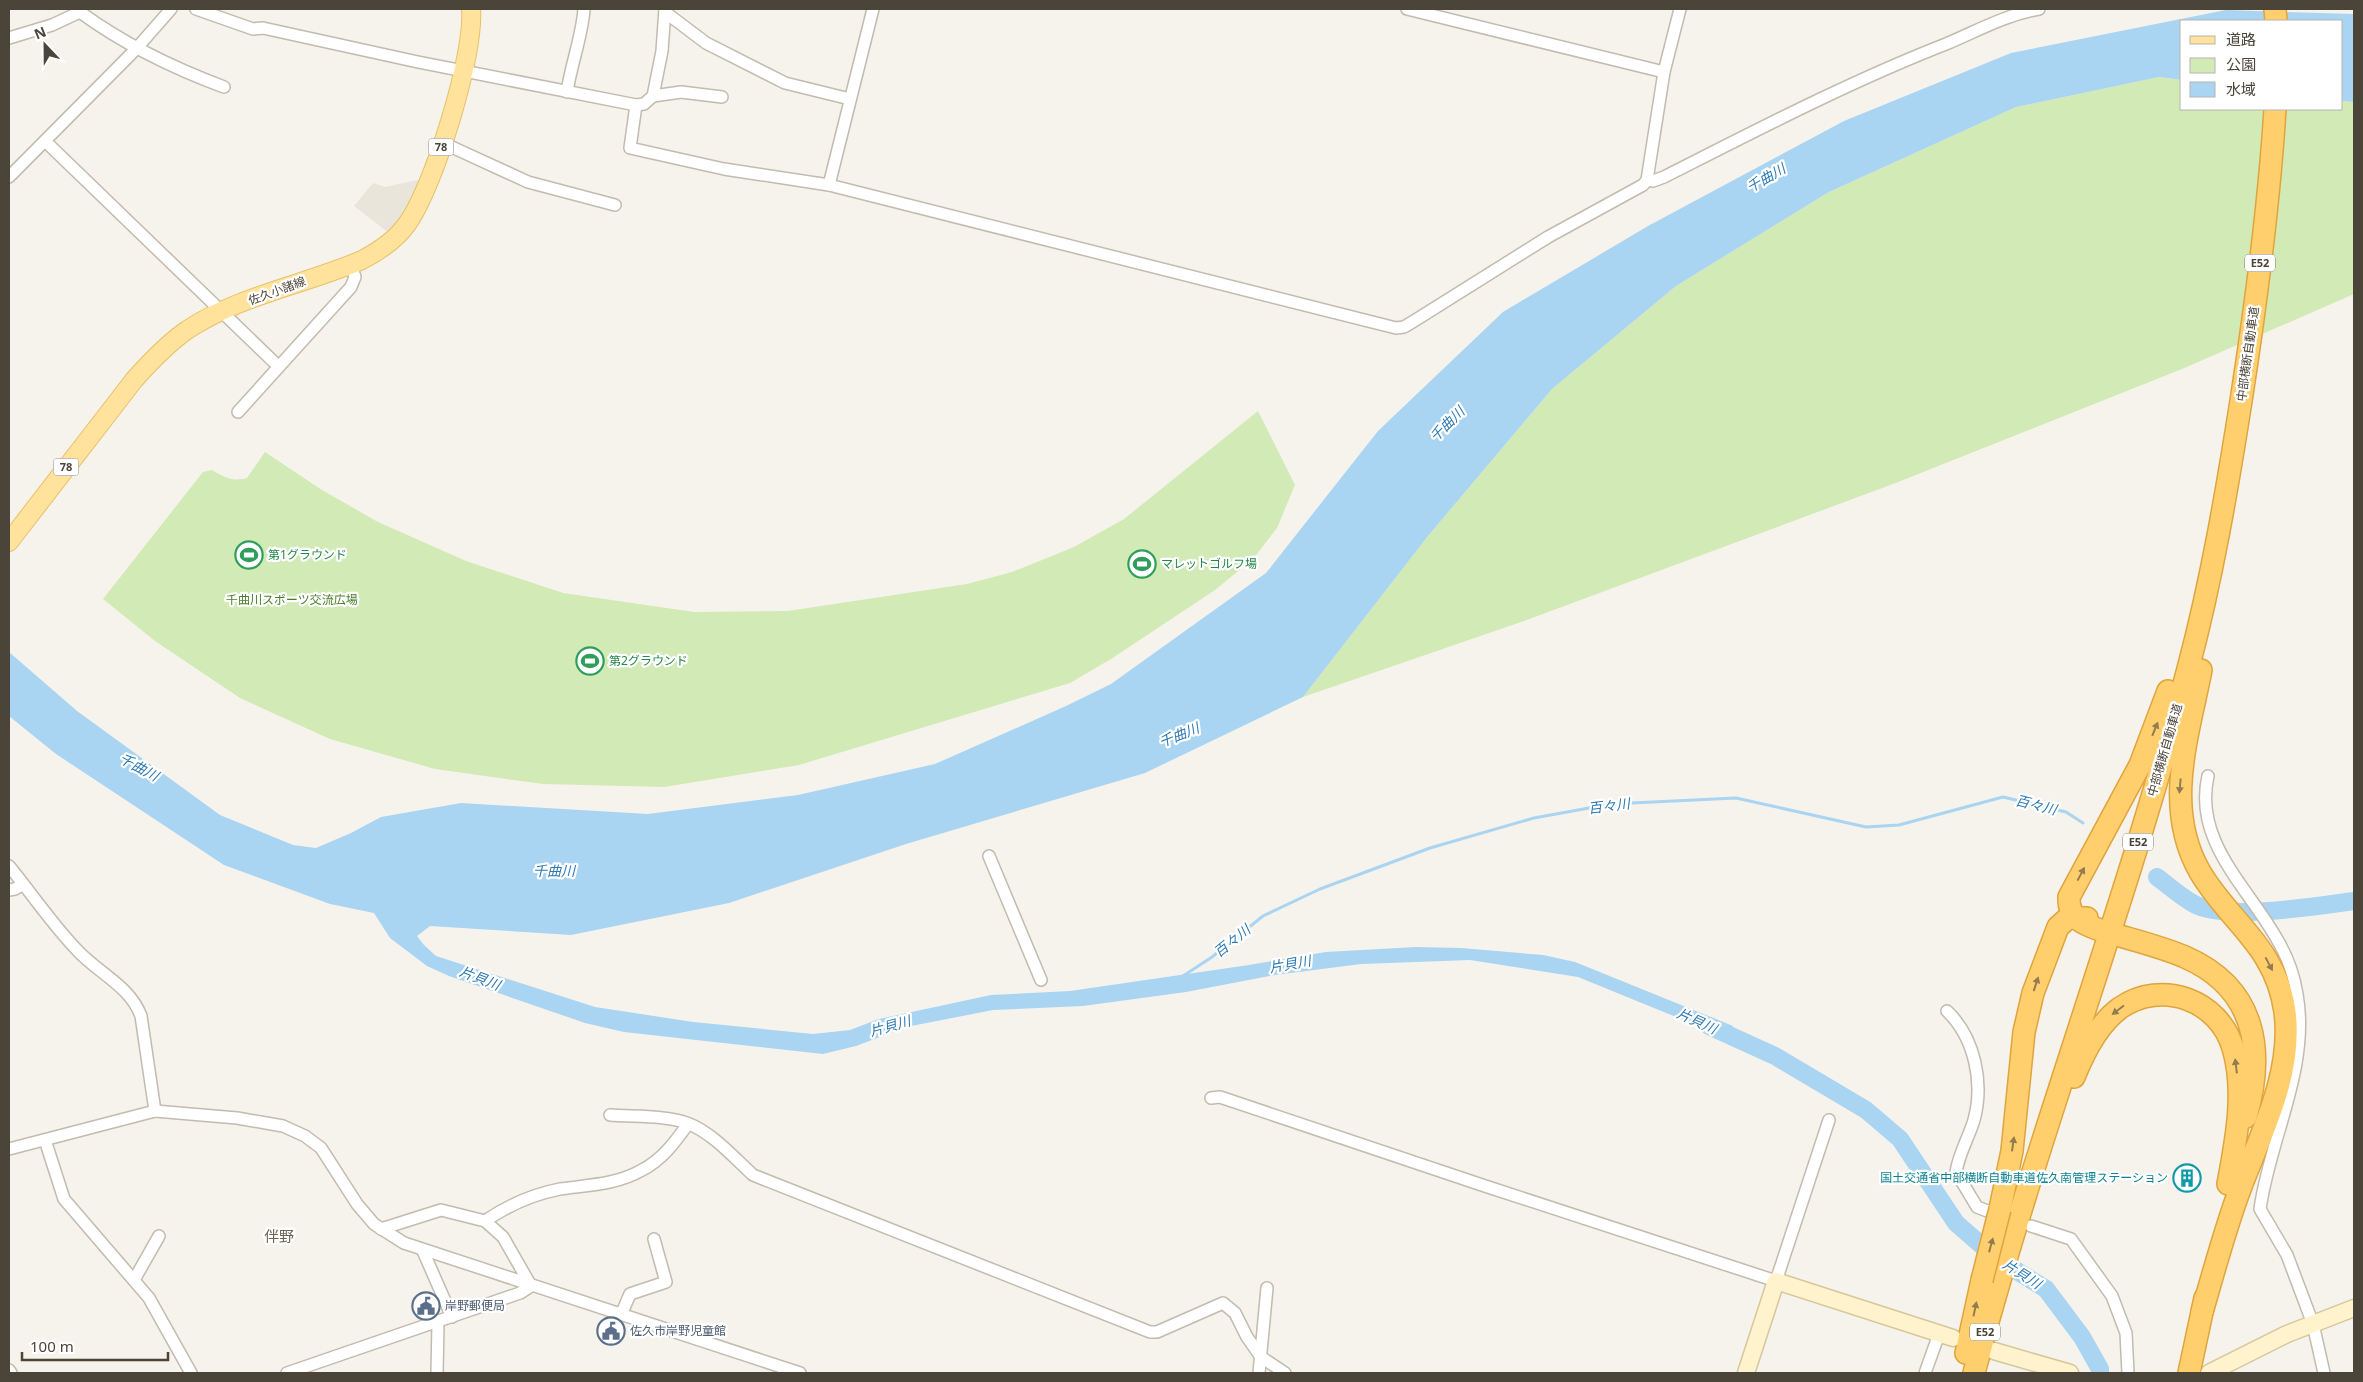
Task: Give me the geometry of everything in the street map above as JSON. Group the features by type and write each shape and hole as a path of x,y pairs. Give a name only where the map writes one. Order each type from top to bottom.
{"highway":[{"name":"中部横断自動車道","path":"2016,1223 2107,941 2190,662 2219,531 2239,416 2262,247 2275,110"},
{"path":"2219,531 2209,628 2184,753 2179,793 2182,822 2189,849 2201,873 2260,947 2275,975 2283,1000 2286,1029 2286,1048 2276,1092 2234,1187"},
{"path":"2076,918 2070,910 2070,897 2140,765 2160,717 2219,531"},
{"path":"1994,1289 2016,1223 2012,1151 2021,1051 2031,1000 2058,927 2064,920 2076,918 2188,949 2220,968 2245,995 2258,1022 2264,1044 2264,1081 2202,1312 2205,1370"},
{"path":"1962,1373 1994,1289 2016,1223 2080,1063 2107,1019 2120,1008 2144,997 2177,995 2189,999 2215,1015 2228,1035 2236,1064 2238,1095 2234,1187"},
{"name":"E52","path":"1982,1360 1994,1289"}],"main road":[{"name":"佐久小諸線","path":"9,542 124,392 146,366 174,340 200,322 221,312 351,265 382,248 406,226 427,190 443,142 463,71 471,29 471,9"}],"street":[{"path":"9,177 136,48 171,9"},
{"path":"196,9 253,29 263,28 463,71 636,105 644,104 653,96 681,92 722,97"},
{"path":"567,92 570,70 579,44 584,9"},
{"path":"829,185 872,9"},
{"path":"1407,9 1664,72"},
{"path":"636,105 630,148 724,169 829,185 1396,328 1404,327 1548,237 1643,185 1648,180 1664,72 1680,9"},
{"path":"1648,180 1653,181 1664,177 1774,120 1902,61 2007,16 2039,9"},
{"path":"665,10 706,43 786,83 850,99"},
{"path":"653,96 662,51 665,10"},
{"path":"9,38 52,24 81,11 136,48 183,72 224,87"},
{"path":"45,141 278,366"},
{"path":"443,142 528,182 615,205"},
{"path":"238,412 351,287 355,278 351,265"},
{"path":"2208,776 2206,800 2209,826 2218,848 2283,950 2294,979 2299,1010 2300,1038 2295,1071 2278,1129 2260,1209 2287,1255 2313,1324 2324,1373"},
{"path":"989,856 1041,980"},
{"path":"9,866 59,931 90,964 136,1002 141,1016 155,1111"},
{"path":"9,890 23,884"},
{"path":"1946,1011 1953,1017 1970,1047 1977,1076 1976,1112 1956,1172 1977,1207 2016,1223 2071,1239 2112,1296 2126,1333 2128,1373"},
{"path":"1211,1098 1220,1097 1485,1186 1946,1336 1925,1373"},
{"path":"9,1149 155,1111 237,1118 283,1126 305,1136 321,1148 357,1204 381,1230 423,1251 800,1373"},
{"path":"610,1116 673,1120 688,1124 713,1139 754,1176 1150,1332 1157,1332 1223,1303 1235,1313 1247,1337 1261,1357 1285,1373"},
{"path":"1746,1373 1829,1120"},
{"path":"486,1221 500,1210 528,1199 558,1190 600,1185 635,1174 654,1163 668,1150 688,1124"},
{"path":"45,1140 64,1199 156,1308 191,1373"},
{"path":"381,1230 441,1210 486,1221 503,1237 530,1286"},
{"path":"134,1280 159,1236"},
{"path":"621,1315 630,1294 666,1282 654,1239"},
{"path":"423,1251 452,1317"},
{"path":"286,1373 438,1323 520,1293 530,1286"},
{"path":"1259,1373 1267,1288"},
{"path":"2205,1370 2280,1337 2354,1308"},
{"path":"437,1373 438,1323"},
{"path":"1982,1360 2070,1373"}],"shaded area":[{"path":"417,180 422,183 402,218 389,233 354,206 373,183 385,187"}],"green space":[{"path":"2159,77 2180,80 2180,110 2343,110 2343,101 2354,102 2354,294 2182,369 1893,484 1524,621 1303,697 1428,536 1552,389 1676,286 1829,192 2016,107"},
{"name":"千曲川スポーツ交流広場","path":"1258,411 1295,485 1277,528 1253,559 1215,590 1111,659 1070,683 799,765 664,787 543,784 435,769 330,739 240,698 155,641 103,599 203,472 212,470 232,479 247,478 265,452 322,490 378,522 466,561 563,593 694,612 788,611 967,584 1012,572 1074,547 1124,519"}],"water":[{"name":"千曲川","path":"2226,10 2354,14 2354,102 2343,101 2343,20 2180,20 2180,80 2159,77 2016,107 1829,192 1676,286 1552,389 1428,536 1303,697 1145,773 906,844 729,903 571,935 430,926 417,936 436,956 595,1007 693,1022 813,1034 850,1030 879,1019 991,995 1070,991 1326,952 1416,947 1461,948 1543,955 1575,962 1733,1026 1730,1039 1578,977 1470,960 1361,964 1275,975 1186,992 1083,1006 993,1010 906,1027 856,1046 823,1054 624,1032 585,1023 449,976 427,966 390,938 374,913 330,904 224,865 56,754 9,716 9,652 77,711 220,815 293,845 316,848 351,833 381,817 461,803 648,814 798,795 935,764 1111,684 1266,573 1378,431 1503,312 1648,226 1844,121 2011,53"}],"waterway":[{"name":"百々川","path":"1183,976 1212,957 1263,916 1320,889 1430,848 1534,818 1611,804 1736,798 1866,827 1899,825 2003,797 2066,812 2083,823"},
{"name":"百々川","path":"2157,877 2194,904 2208,909 2249,912 2272,911 2354,901"},
{"name":"片貝川","path":"1709,1026 1775,1056 1866,1110 1900,1139 1956,1223 1996,1258 2046,1289 2082,1337 2100,1369 2100,1373"}],"place":[{"name":"第1グラウンド","path":"249,555"},
{"name":"マレットゴルフ場","path":"1142,564"},
{"name":"第2グラウンド","path":"590,661"},
{"name":"国土交通省中部横断自動車道佐久南管理ステーション","path":"2187,1178"},
{"name":"岸野郵便局","path":"426,1306"},
{"name":"佐久市岸野児童館","path":"611,1331"}],"district":[{"name":"伴野","path":"279,1237"}]}
